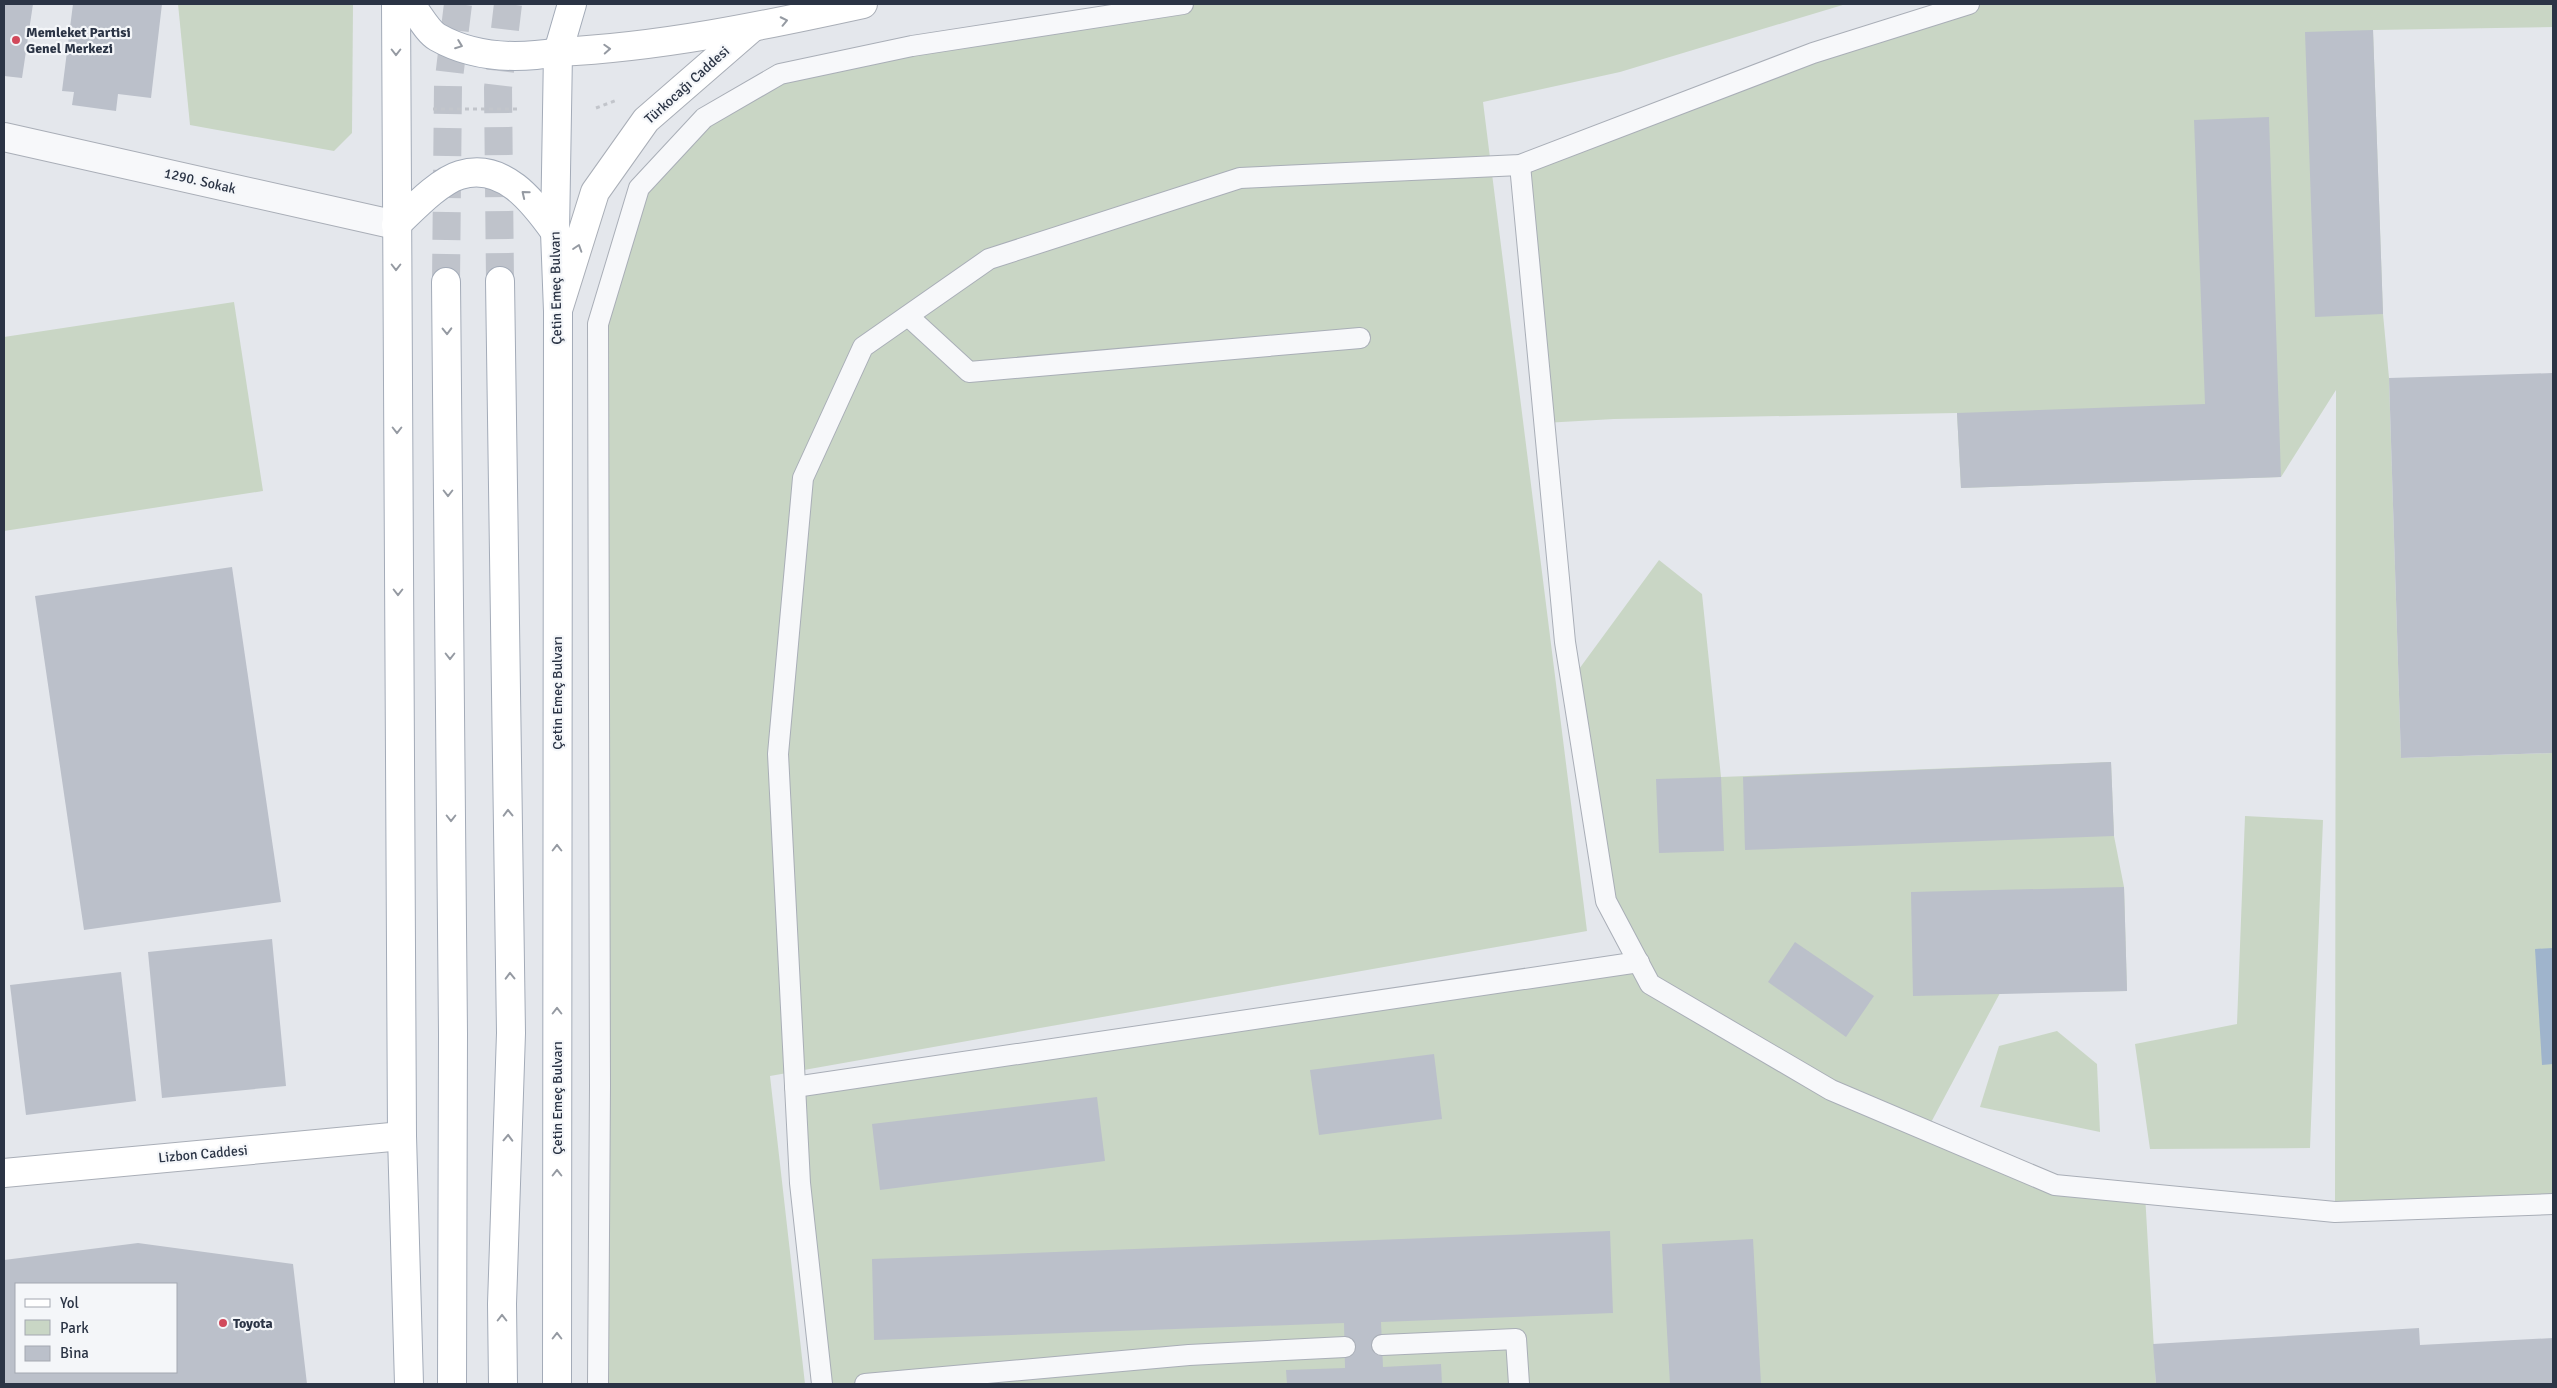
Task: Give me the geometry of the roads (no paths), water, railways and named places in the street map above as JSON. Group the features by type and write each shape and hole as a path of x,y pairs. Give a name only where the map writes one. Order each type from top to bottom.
{"main road":[{"path":"396,4 402,1136 409,1384"},
{"name":"Türkocağı Caddesi","path":"410,4 436,36 479,53 526,57 558,52 614,49 752,28 863,4"},
{"name":"Çetin Emeç Bulvarı","path":"557,1384 558,311 555,232 558,52 572,4"},
{"name":"Türkocağı Caddesi","path":"558,311 595,192 646,120 752,28"},
{"path":"396,224 426,196 459,175 484,172 509,182 533,201 555,232"},
{"path":"500,281 511,1034 502,1304 503,1384"},
{"path":"446,282 453,1034 452,1384"},
{"name":"Lizbon Caddesi","path":"4,1172 402,1136"}],"street":[{"name":"1290. Sokak","path":"4,137 396,224"}],"lane":[{"path":"598,1384 600,1095 598,324 639,188 704,118 780,74 912,46 1183,4"},
{"path":"822,1384 800,1183 778,754 803,478 863,347 988,259 1240,178 1520,165 1813,53 1970,4"},
{"path":"1520,165 1565,642 1606,901 1650,984 1831,1090 2054,1185 2335,1212 2553,1204"},
{"path":"908,316 969,372 1360,338"},
{"path":"795,1087 1639,962"},
{"path":"1382,1345 1516,1338 1519,1384"},
{"path":"865,1384 1189,1355 1345,1347"}],"water":[{"path":"2553,948 2553,1064 2542,1065 2535,949"}],"tunnel":[{"path":"446,282 448,86 458,4"},
{"path":"500,281 498,88 508,4"}],"place":[{"name":"Memleket Partisi Genel Merkezi","path":"16,40"},
{"name":"Toyota","path":"223,1323"}]}
